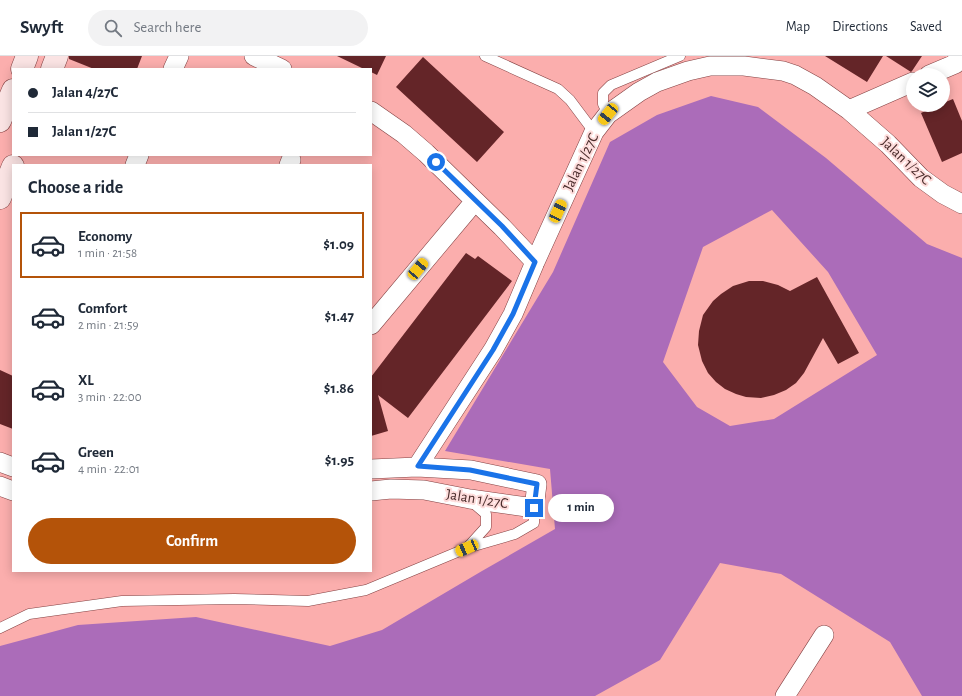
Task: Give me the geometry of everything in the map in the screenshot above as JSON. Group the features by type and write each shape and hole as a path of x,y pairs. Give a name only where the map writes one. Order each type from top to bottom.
{"main road":[{"path":"22,68 27,56"},
{"path":"52,68 57,56"},
{"path":"0,121 12,92"},
{"path":"0,198 12,168"}],"street":[{"path":"173,68 179,56"},
{"path":"254,56 280,68"},
{"path":"946,68 955,64 958,56"},
{"name":"Jalan 1/27C","path":"418,466 493,350 513,314 594,132 608,114 639,92 657,82 688,71 710,66 744,66 784,71 795,75 815,86 849,110 888,144 921,178 962,204"},
{"path":"849,110 906,85"},
{"path":"372,112 404,134 426,153 502,226 535,262"},
{"path":"372,324 475,201"},
{"path":"0,462 12,467"},
{"name":"Jalan 1/27C","path":"372,469 418,466 470,470 537,484 534,508 470,499 424,490 391,489 372,491"},
{"path":"0,486 12,491"},
{"path":"785,696 824,635"}],"lane":[{"path":"485,56 558,89 570,100 594,132"},
{"path":"608,114 603,104 602,93 611,85 680,56"},
{"path":"467,548 486,528 486,514 470,499"},
{"path":"0,628 29,614 122,601 234,599 308,601 366,590 467,548 515,534 534,523 534,508"}],"shaded area":[{"path":"711,96 758,107 826,158 927,244 962,258 962,696 922,696 890,642 781,574 720,563 660,660 595,696 0,696 0,646 78,625 196,617 330,646 382,630 555,529 550,469 445,451 553,272 610,142 657,115","holes":["772,210 828,272 877,355 774,419 730,426 697,407 663,362 703,247"]}],"building":[{"path":"69,56 142,56 137,68 92,68 69,59"},
{"path":"337,56 386,56 377,75 372,72 372,68 362,68"},
{"path":"825,56 883,56 867,82"},
{"path":"886,56 922,56 914,68 906,69"},
{"path":"423,57 504,132 477,162 396,87"},
{"path":"953,99 962,121 962,153 942,162 921,113 950,112 950,100"},
{"path":"466,253 475,259 478,256 512,281 408,418 378,395 388,431 372,436 372,376"},
{"path":"817,277 859,353 838,364 823,338 804,373 796,383 786,390 761,398 746,397 736,394 725,389 716,382 708,373 702,361 698,345 699,331 703,315 713,301 733,286 749,281 763,281 778,285 790,291"},
{"path":"0,370 12,376 12,429 0,424"}],"route":[{"path":"436,162 502,226 535,262 513,314 493,350 418,466 470,470 537,484 534,508"}]}
